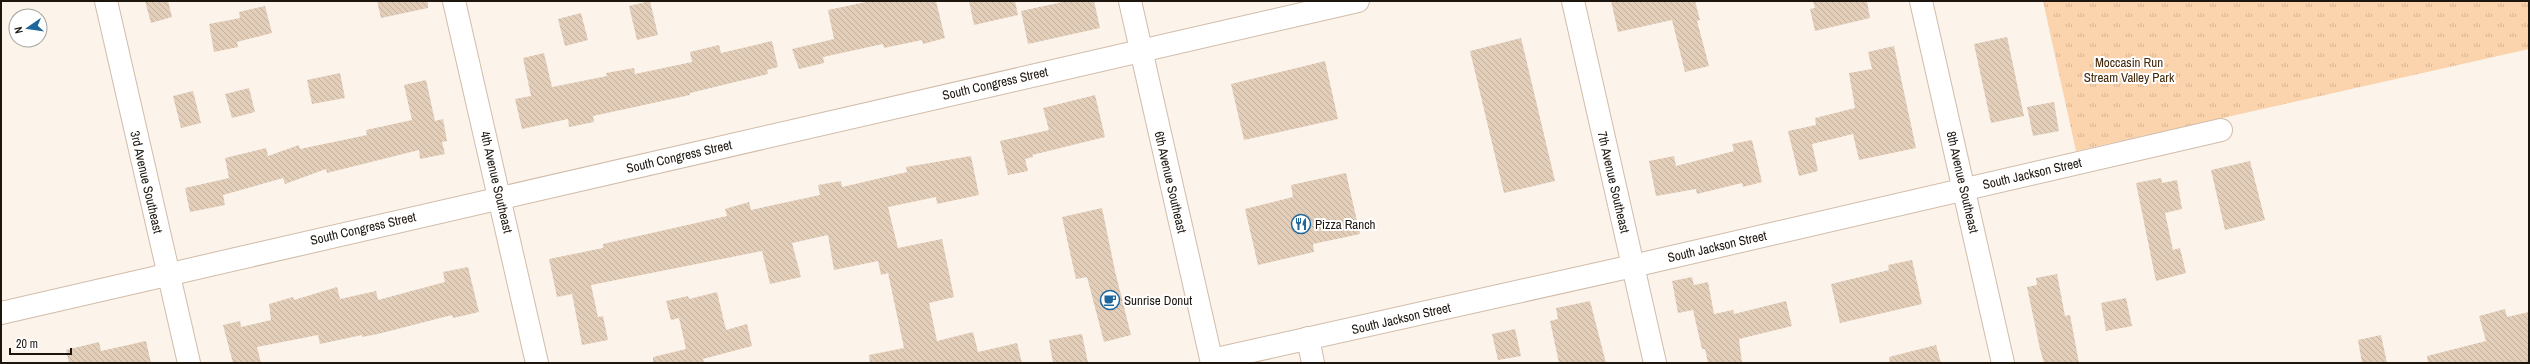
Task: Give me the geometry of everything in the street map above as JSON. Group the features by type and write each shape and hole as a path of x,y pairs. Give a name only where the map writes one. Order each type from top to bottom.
{"main road":[{"name":"3rd Avenue Southeast","path":"106,1 167,273 189,363"},
{"name":"4th Avenue Southeast","path":"454,1 537,363"},
{"name":"6th Avenue Southeast","path":"1130,1 1212,361"},
{"name":"South Congress Street","path":"1,313 167,273 1141,49 1358,1"},
{"name":"7th Avenue Southeast","path":"1573,1 1655,363"},
{"name":"8th Avenue Southeast","path":"1922,1 2003,363"},
{"name":"South Jackson Street","path":"1212,361 1308,338 1633,266 2221,130"},
{"path":"1308,338 1313,363"}],"green space":[{"name":"Moccasin Run Stream Valley Park","path":"2043,1 2529,1 2529,49 2076,151"}],"building":[{"path":"145,1 168,1 172,17 151,23"},
{"path":"377,1 428,1 428,8 381,18"},
{"path":"650,1 658,35 637,40 629,6"},
{"path":"871,1 936,1 945,38 923,44 922,40 884,48 883,44 823,57 824,63 799,69 792,49 834,39 828,10"},
{"path":"969,1 1015,1 1018,15 974,25"},
{"path":"1067,1 1094,1 1100,28 1028,44 1021,11"},
{"path":"1611,1 1695,1 1700,20 1697,21 1709,66 1685,72 1672,20 1618,32"},
{"path":"1813,1 1867,1 1870,18 1815,31 1810,9 1815,8"},
{"path":"265,6 272,33 237,42 238,47 214,52 209,24 240,18 239,12"},
{"path":"581,13 588,40 565,46 558,19"},
{"path":"2007,37 2024,116 1991,123 1974,44"},
{"path":"1521,38 1555,181 1504,193 1470,51"},
{"path":"772,41 778,67 767,70 768,74 690,93 690,95 593,116 594,122 569,127 568,119 522,129 515,99 531,96 523,58 544,53 552,87 607,76 606,73 634,68 635,74 692,62 690,52 719,45 721,53"},
{"path":"1894,46 1916,148 1859,160 1853,134 1812,144 1818,171 1799,176 1788,131 1816,125 1815,118 1855,108 1849,73 1872,69 1868,52"},
{"path":"1325,61 1338,119 1244,140 1231,84"},
{"path":"340,73 345,98 312,104 307,80"},
{"path":"426,80 435,121 443,119 447,141 442,142 445,154 420,159 419,150 327,173 326,169 285,184 283,178 223,195 225,205 190,212 185,188 229,178 225,158 266,148 268,156 299,145 300,149 367,135 366,130 412,120 404,85"},
{"path":"249,88 255,112 232,118 225,94"},
{"path":"193,91 201,123 181,128 173,96"},
{"path":"1095,95 1105,137 1032,155 1033,157 1025,159 1028,171 1008,175 1000,141 1049,130 1043,108"},
{"path":"2054,102 2059,131 2033,136 2027,107"},
{"path":"1752,140 1762,182 1743,187 1742,183 1697,194 1696,189 1656,196 1649,161 1674,156 1676,166 1734,151 1732,144"},
{"path":"971,156 979,195 937,204 936,197 888,207 898,248 942,239 954,297 929,303 937,341 973,332 978,352 1017,343 1022,363 870,363 869,355 904,348 888,273 881,275 878,261 834,270 828,235 792,243 801,277 770,284 762,251 591,285 598,317 603,316 608,340 582,345 572,294 557,297 549,259 603,248 603,244 727,216 725,209 749,202 751,210 820,195 818,185 841,181 842,187 907,172 906,167"},
{"path":"2250,161 2265,220 2225,230 2211,170"},
{"path":"1346,173 1360,234 1313,244 1314,252 1258,265 1245,209 1293,197 1291,185"},
{"path":"2161,178 2162,183 2177,180 2182,209 2165,213 2173,250 2180,248 2186,273 2156,281 2136,183"},
{"path":"1102,208 1115,271 1131,335 1104,342 1087,277 1076,279 1062,217"},
{"path":"1912,260 1922,304 1840,323 1831,284 1889,270 1888,265"},
{"path":"468,267 479,312 453,318 452,315 378,334 362,337 362,335 320,344 318,335 257,347 261,363 233,363 223,325 240,321 241,327 271,320 269,304 293,297 294,300 337,287 340,299 376,291 378,300 445,282 443,272"},
{"path":"2057,274 2065,316 2070,315 2079,363 2044,363 2040,349 2027,287 2037,285 2036,278"},
{"path":"1692,277 1694,285 1708,282 1714,314 1733,310 1734,314 1786,301 1792,326 1739,339 1742,363 1708,363 1705,349 1702,349 1693,310 1678,313 1672,281"},
{"path":"717,292 726,330 747,324 752,346 703,359 704,363 653,363 653,357 686,349 679,318 671,320 666,301 688,296 689,299"},
{"path":"2126,298 2132,326 2106,331 2101,303"},
{"path":"1590,301 1606,363 1559,363 1550,321 1558,319 1556,308"},
{"path":"2505,309 2507,317 2529,312 2529,363 2428,363 2427,356 2486,341 2479,316"},
{"path":"1515,329 1521,356 1498,360 1492,334"},
{"path":"1082,334 1088,363 1053,363 1049,340"},
{"path":"2381,335 2387,363 2362,363 2358,340"},
{"path":"146,341 151,363 69,363 66,350 99,342 101,351"},
{"path":"1936,345 1941,363 1890,363 1889,357"}],"place":[{"name":"Pizza Ranch","path":"1301,224"},
{"name":"Sunrise Donut","path":"1110,300"}]}
